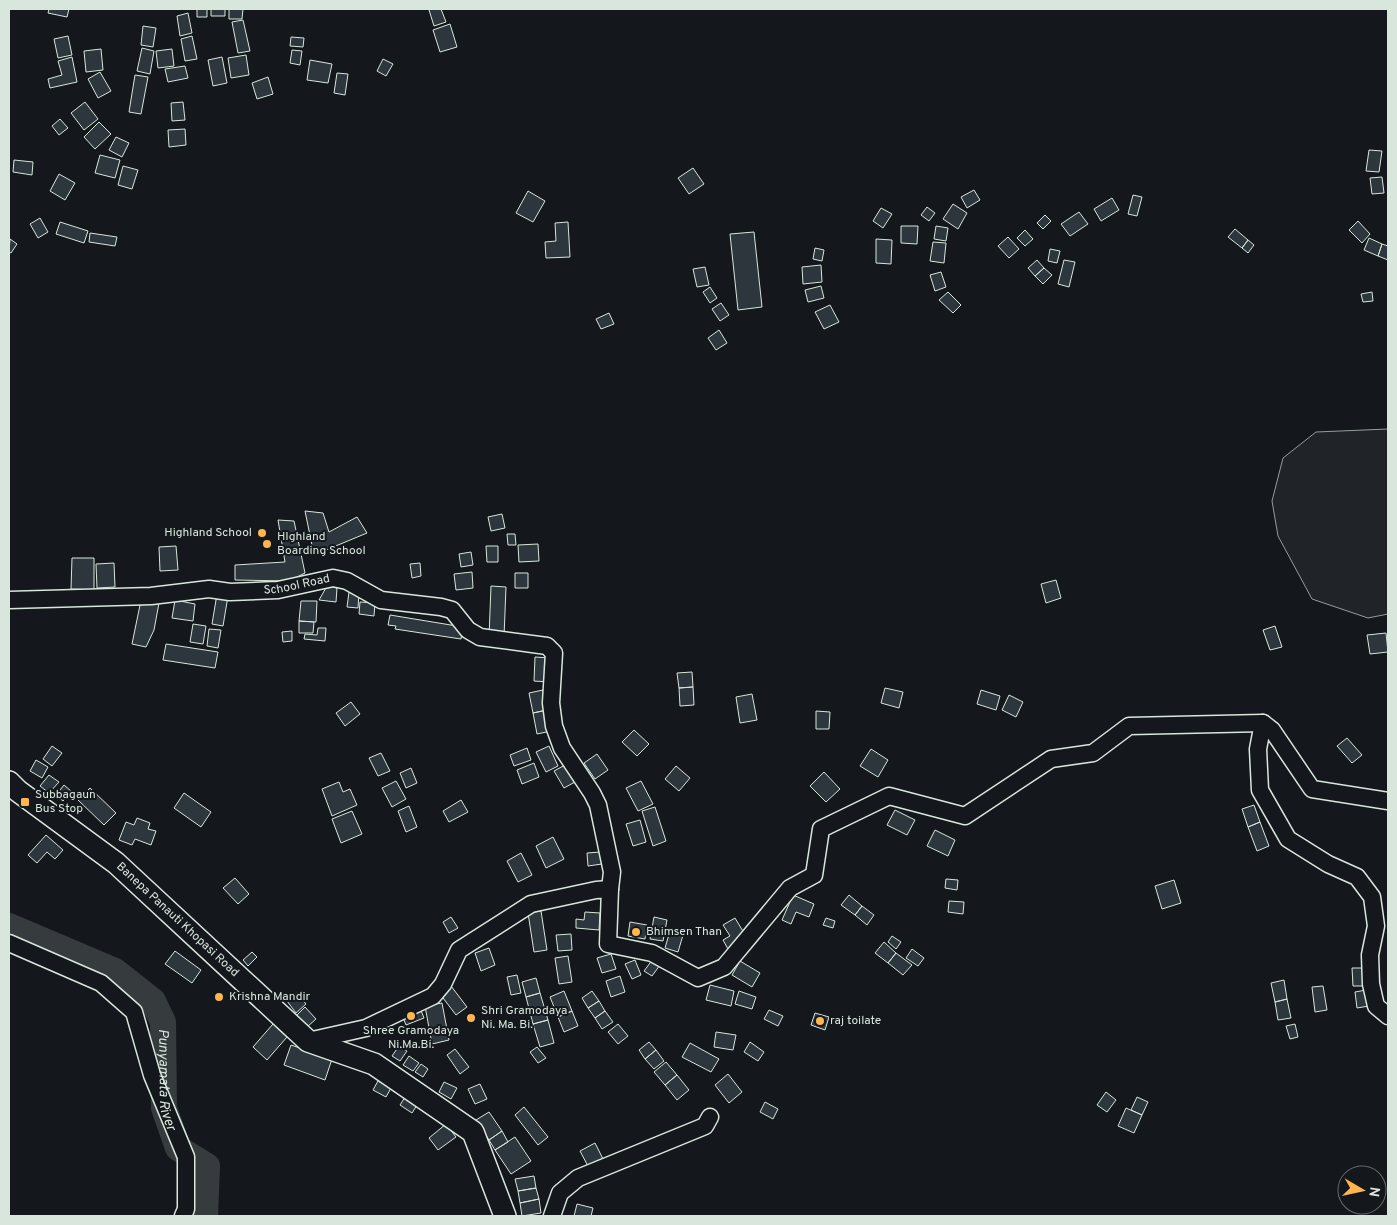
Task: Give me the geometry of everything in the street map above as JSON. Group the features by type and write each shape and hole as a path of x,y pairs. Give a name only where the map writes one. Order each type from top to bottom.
{"main road":[{"name":"Banepa Panauti Khopasi Road","path":"9,782 18,791 116,863 308,1041 374,1064 473,1132 505,1216"}],"street":[{"name":"School Road","path":"9,600 151,596 209,588 230,592 278,590 333,578 346,581 381,600 452,610 468,630 480,637 546,646 554,653 551,703 554,726 562,748 598,805 612,872 608,944 652,953 698,978 724,967 790,888 814,875 820,829 889,796 965,816 1050,759 1093,754 1129,726 1263,723"},
{"path":"1388,801 1312,789 1272,730 1263,723 1258,750 1260,790 1288,839 1328,864 1357,877 1372,897 1376,926 1370,955 1371,984 1376,1006 1388,1016"},
{"path":"308,1041 366,1028 433,996 443,984 459,950 531,904 596,890 610,889"},
{"path":"9,943 101,983 134,1012 152,1075 186,1157 186,1209 183,1216"},
{"path":"552,1216 560,1193 578,1178 706,1126 710,1117"}],"shaded area":[{"path":"1388,429 1388,614 1368,618 1312,599 1278,536 1272,501 1283,458 1316,432"}],"building":[{"path":"49,9 69,9 67,17 48,13"},
{"path":"197,9 207,9 207,17 197,17"},
{"path":"211,9 225,9 225,16 211,16"},
{"path":"229,9 243,9 242,19 229,19"},
{"path":"441,9 446,22 434,26 429,10"},
{"path":"188,13 192,33 180,36 177,16"},
{"path":"243,20 250,51 238,53 232,22"},
{"path":"450,24 457,47 440,52 433,30"},
{"path":"143,26 156,28 153,47 141,45"},
{"path":"68,36 72,55 58,58 54,39"},
{"path":"192,36 197,59 185,61 181,39"},
{"path":"291,37 304,38 303,47 290,46"},
{"path":"142,48 154,51 150,74 137,71"},
{"path":"101,49 103,70 86,72 84,51"},
{"path":"172,49 174,66 158,68 156,51"},
{"path":"292,50 302,51 300,65 290,63"},
{"path":"246,55 249,75 231,78 228,58"},
{"path":"72,57 77,82 50,88 48,79 62,75 58,61"},
{"path":"222,57 227,83 213,86 208,60"},
{"path":"383,59 393,64 386,76 377,71"},
{"path":"310,60 332,64 328,83 307,80"},
{"path":"185,66 188,78 168,82 165,69"},
{"path":"100,72 111,91 98,98 88,79"},
{"path":"337,73 348,74 345,95 334,93"},
{"path":"135,75 148,77 141,114 129,112"},
{"path":"268,77 273,94 257,99 252,83"},
{"path":"85,102 98,119 84,130 71,113"},
{"path":"183,102 185,120 172,121 171,103"},
{"path":"60,119 68,128 59,135 52,126"},
{"path":"99,122 111,134 95,149 84,137"},
{"path":"185,129 186,145 169,147 168,130"},
{"path":"116,137 129,143 122,157 109,150"},
{"path":"1369,150 1382,151 1379,172 1366,171"},
{"path":"100,155 120,160 115,178 95,173"},
{"path":"14,160 33,162 32,175 13,172"},
{"path":"123,166 138,170 132,189 118,185"},
{"path":"693,168 704,184 689,194 678,178"},
{"path":"59,174 75,183 65,200 50,191"},
{"path":"1382,177 1384,193 1372,194 1370,178"},
{"path":"974,190 980,200 967,208 961,197"},
{"path":"528,191 545,201 533,222 516,213"},
{"path":"1133,195 1142,197 1137,216 1128,214"},
{"path":"1112,198 1119,210 1101,221 1094,209"},
{"path":"953,204 967,213 958,229 943,219"},
{"path":"927,207 935,213 929,221 921,215"},
{"path":"881,208 892,214 883,228 873,221"},
{"path":"1079,212 1088,224 1070,236 1061,224"},
{"path":"1045,215 1051,221 1043,229 1037,223"},
{"path":"40,218 48,232 38,238 30,224"},
{"path":"1358,221 1370,234 1362,243 1349,230"},
{"path":"60,222 88,231 84,243 56,234"},
{"path":"568,222 570,257 546,258 545,242 556,241 555,223"},
{"path":"901,226 918,226 917,244 901,243"},
{"path":"936,226 948,228 946,241 934,239"},
{"path":"1235,229 1248,240 1242,248 1228,237"},
{"path":"1025,230 1033,239 1025,246 1017,238"},
{"path":"754,232 762,307 738,310 730,234"},
{"path":"90,233 117,237 115,246 89,242"},
{"path":"1008,237 1019,249 1009,258 998,246"},
{"path":"1369,238 1382,244 1378,256 1364,250"},
{"path":"10,239 17,244 11,253 9,252"},
{"path":"876,239 892,240 891,264 876,263"},
{"path":"1248,240 1254,245 1248,253 1242,248"},
{"path":"933,242 946,243 944,263 930,261"},
{"path":"1382,244 1388,246 1388,260 1378,256"},
{"path":"815,248 824,250 822,261 813,259"},
{"path":"1050,249 1060,251 1057,263 1048,261"},
{"path":"1037,260 1044,268 1035,276 1028,268"},
{"path":"1064,260 1075,262 1069,287 1058,284"},
{"path":"821,265 822,282 803,284 802,267"},
{"path":"705,267 709,285 697,287 693,269"},
{"path":"1044,268 1052,275 1043,284 1035,276"},
{"path":"941,272 946,287 935,291 930,275"},
{"path":"821,286 824,298 808,302 805,290"},
{"path":"710,287 717,298 710,303 703,292"},
{"path":"948,292 961,305 953,313 939,300"},
{"path":"1372,292 1373,301 1363,302 1361,294"},
{"path":"721,303 729,315 720,321 712,309"},
{"path":"830,305 839,322 824,329 815,312"},
{"path":"609,313 614,324 601,329 596,319"},
{"path":"719,330 727,343 716,350 708,338"},
{"path":"305,511 323,513 329,532 357,517 367,533 314,555"},
{"path":"502,514 505,528 491,531 488,517"},
{"path":"278,520 294,521 305,573 289,581 235,580 235,565 285,562"},
{"path":"507,534 515,534 516,545 508,545"},
{"path":"538,544 539,561 519,562 518,545"},
{"path":"176,546 178,570 160,571 159,547"},
{"path":"486,546 498,546 498,562 487,562"},
{"path":"471,552 473,565 461,567 459,554"},
{"path":"72,558 94,558 94,590 71,589"},
{"path":"114,563 115,587 97,588 96,564"},
{"path":"420,563 421,576 412,578 410,564"},
{"path":"472,572 473,588 456,590 454,574"},
{"path":"515,573 528,573 528,588 515,588"},
{"path":"1056,580 1061,598 1046,603 1041,584"},
{"path":"327,586 337,588 336,602 319,600"},
{"path":"491,586 506,587 504,637 489,637"},
{"path":"349,592 359,593 358,608 347,607"},
{"path":"217,594 228,596 223,626 212,624"},
{"path":"175,600 195,604 193,621 172,618"},
{"path":"301,601 317,601 316,622 299,621"},
{"path":"360,602 375,603 374,616 359,614"},
{"path":"159,603 154,630 146,647 132,644 140,605"},
{"path":"390,615 463,627 461,639 395,629 396,626 388,625"},
{"path":"299,621 314,622 313,633 299,633"},
{"path":"193,624 206,626 203,644 190,642"},
{"path":"1275,626 1282,647 1270,650 1263,630"},
{"path":"318,628 326,628 325,641 304,639 305,634 317,635"},
{"path":"209,629 221,630 218,648 207,646"},
{"path":"292,631 292,641 283,642 282,632"},
{"path":"1386,633 1388,652 1370,654 1367,635"},
{"path":"166,644 218,652 215,668 163,660"},
{"path":"535,657 550,658 549,682 534,681"},
{"path":"692,672 693,687 679,688 677,673"},
{"path":"693,687 694,705 680,706 679,688"},
{"path":"885,688 903,692 899,708 881,703"},
{"path":"543,690 547,710 533,713 529,693"},
{"path":"981,690 1000,696 996,710 977,704"},
{"path":"752,694 757,720 740,723 736,697"},
{"path":"1009,695 1023,702 1016,717 1002,710"},
{"path":"351,702 360,714 345,726 336,713"},
{"path":"547,710 551,731 537,734 533,713"},
{"path":"816,711 830,712 829,729 816,729"},
{"path":"634,730 649,744 637,756 622,742"},
{"path":"1347,738 1362,755 1352,763 1337,746"},
{"path":"52,746 62,753 52,766 43,759"},
{"path":"549,746 558,766 546,772 536,752"},
{"path":"527,748 531,760 514,766 510,755"},
{"path":"871,749 888,760 878,777 860,766"},
{"path":"381,753 390,771 378,776 369,758"},
{"path":"597,754 608,770 595,779 584,763"},
{"path":"36,760 48,767 42,778 30,771"},
{"path":"534,763 539,777 522,784 517,770"},
{"path":"565,765 575,782 564,788 554,771"},
{"path":"676,766 690,778 679,791 665,779"},
{"path":"411,768 417,783 406,788 400,773"},
{"path":"824,772 840,789 826,802 810,786"},
{"path":"49,775 59,782 49,793 40,786"},
{"path":"396,781 406,799 392,807 382,788"},
{"path":"641,781 653,804 638,811 626,788"},
{"path":"339,782 343,792 350,789 357,805 332,816 322,789"},
{"path":"64,785 71,791 63,801 56,795"},
{"path":"90,788 116,813 104,825 78,800"},
{"path":"184,793 211,812 201,827 174,808"},
{"path":"461,800 468,812 449,822 443,811"},
{"path":"1254,805 1260,822 1248,827 1242,809"},
{"path":"409,806 417,827 406,832 398,811"},
{"path":"655,807 666,841 653,846 642,811"},
{"path":"895,810 915,820 907,835 887,825"},
{"path":"352,811 362,834 341,843 332,819"},
{"path":"137,818 150,823 148,829 156,831 151,845 135,839 132,845 119,840 126,822 134,825"},
{"path":"640,820 646,842 633,846 626,824"},
{"path":"1260,822 1269,846 1257,851 1248,827"},
{"path":"935,830 955,840 948,856 927,846"},
{"path":"46,835 63,850 55,859 47,852 37,863 28,855"},
{"path":"553,837 564,859 546,868 536,846"},
{"path":"600,852 602,864 588,866 587,853"},
{"path":"521,853 532,875 518,882 507,861"},
{"path":"235,878 249,894 238,904 223,888"},
{"path":"946,879 958,880 957,890 945,888"},
{"path":"1174,880 1181,903 1162,909 1155,886"},
{"path":"793,895 814,904 809,917 796,912 791,924 782,920"},
{"path":"849,895 862,906 855,915 841,905"},
{"path":"949,901 964,902 963,914 948,912"},
{"path":"862,906 874,915 867,925 855,915"},
{"path":"541,911 547,950 534,952 528,913"},
{"path":"585,912 600,913 599,930 576,928 576,919 584,920"},
{"path":"451,917 458,928 449,933 443,922"},
{"path":"654,917 667,920 663,941 650,939"},
{"path":"735,918 747,938 728,949 723,940 730,936 723,925"},
{"path":"826,918 835,921 833,928 823,925"},
{"path":"630,922 647,925 645,939 628,936"},
{"path":"670,931 683,935 678,952 665,948"},
{"path":"571,934 572,950 558,951 556,935"},
{"path":"892,936 901,942 896,949 888,942"},
{"path":"884,942 896,953 888,963 875,953"},
{"path":"489,948 495,965 481,971 475,953"},
{"path":"912,949 924,958 918,966 906,958"},
{"path":"175,951 201,970 192,983 165,964"},
{"path":"252,952 257,957 248,966 243,960"},
{"path":"896,953 912,965 903,975 888,963"},
{"path":"611,954 616,969 602,973 597,958"},
{"path":"568,956 572,982 559,984 555,958"},
{"path":"653,959 660,965 652,976 644,971"},
{"path":"635,960 641,975 632,979 625,964"},
{"path":"740,961 760,973 752,987 732,975"},
{"path":"1352,968 1363,968 1364,986 1353,986"},
{"path":"517,975 521,993 511,995 507,977"},
{"path":"620,976 625,992 611,997 606,981"},
{"path":"536,978 540,993 526,997 522,982"},
{"path":"1284,980 1287,999 1275,1002 1271,983"},
{"path":"710,985 734,991 731,1006 706,1000"},
{"path":"451,986 467,1007 456,1015 440,994"},
{"path":"1323,986 1327,1010 1315,1012 1312,987"},
{"path":"1366,990 1369,1006 1357,1008 1355,992"},
{"path":"564,991 572,1011 558,1017 550,997"},
{"path":"592,991 599,1001 588,1008 582,998"},
{"path":"739,991 756,997 752,1009 735,1004"},
{"path":"297,993 306,1004 296,1013 287,1001"},
{"path":"540,993 548,1020 533,1024 526,997"},
{"path":"1287,999 1291,1018 1278,1020 1275,1002"},
{"path":"599,1001 605,1011 595,1018 588,1008"},
{"path":"442,1003 449,1040 432,1044 425,1006"},
{"path":"305,1007 316,1019 307,1027 296,1016"},
{"path":"420,1008 424,1018 406,1025 402,1015"},
{"path":"769,1010 783,1016 778,1026 764,1019"},
{"path":"572,1011 578,1026 564,1032 558,1017"},
{"path":"605,1011 613,1022 602,1029 595,1018"},
{"name":"raj toilate","path":"815,1013 829,1017 825,1030 811,1025"},
{"path":"548,1020 554,1043 540,1047 533,1024"},
{"path":"273,1024 287,1037 267,1060 253,1047"},
{"path":"618,1024 628,1036 618,1044 608,1032"},
{"path":"1295,1024 1298,1037 1290,1039 1286,1026"},
{"path":"716,1032 736,1035 733,1050 714,1047"},
{"path":"649,1042 656,1050 645,1059 639,1050"},
{"path":"750,1042 764,1052 758,1061 744,1052"},
{"path":"690,1043 719,1059 711,1072 682,1057"},
{"path":"291,1045 332,1059 325,1080 284,1065"},
{"path":"399,1046 407,1051 400,1061 392,1056"},
{"path":"537,1047 546,1058 538,1063 530,1052"},
{"path":"455,1049 469,1067 460,1074 447,1055"},
{"path":"656,1050 664,1061 654,1069 645,1059"},
{"path":"409,1056 419,1063 413,1071 403,1065"},
{"path":"666,1062 677,1075 665,1085 654,1072"},
{"path":"421,1064 428,1069 423,1077 415,1072"},
{"path":"728,1074 742,1092 729,1103 715,1085"},
{"path":"677,1075 689,1090 677,1100 665,1085"},
{"path":"378,1081 391,1088 386,1097 373,1090"},
{"path":"444,1082 457,1088 451,1099 439,1092"},
{"path":"480,1084 487,1099 475,1104 468,1089"},
{"path":"1106,1092 1116,1100 1107,1112 1097,1105"},
{"path":"407,1094 419,1102 412,1113 400,1105"},
{"path":"1137,1097 1148,1102 1142,1115 1131,1110"},
{"path":"765,1102 778,1109 773,1119 760,1112"},
{"path":"524,1107 548,1137 538,1145 515,1115"},
{"path":"1126,1108 1142,1115 1134,1133 1118,1126"},
{"path":"489,1112 502,1131 489,1140 476,1120"},
{"path":"446,1124 456,1137 438,1150 429,1138"},
{"path":"502,1131 508,1142 495,1150 489,1140"},
{"path":"515,1137 531,1161 511,1174 495,1150"},
{"path":"595,1143 604,1161 589,1168 580,1151"},
{"path":"534,1176 536,1188 518,1191 515,1179"},
{"path":"536,1188 539,1199 520,1203 518,1191"},
{"path":"539,1199 541,1213 522,1216 520,1203"},
{"path":"577,1204 593,1208 591,1216 574,1216"}],"waterway":[{"name":"Punyamata River","path":"9,926 115,971 153,1001 163,1022 164,1108 178,1148 207,1166 205,1216"}],"place":[{"name":"Highland School","path":"262,533"},
{"name":"HIghland Boarding School","path":"267,544"},
{"name":"Subbagaun Bus Stop","path":"25,802"},
{"name":"Bhimsen Than","path":"636,932"},
{"name":"Krishna Mandir","path":"219,997"},
{"name":"Shree Gramodaya Ni.Ma.Bi.","path":"411,1016"},
{"name":"Shri Gramodaya Ni. Ma. Bi.","path":"471,1018"},
{"name":"raj toilate","path":"820,1021"}]}
